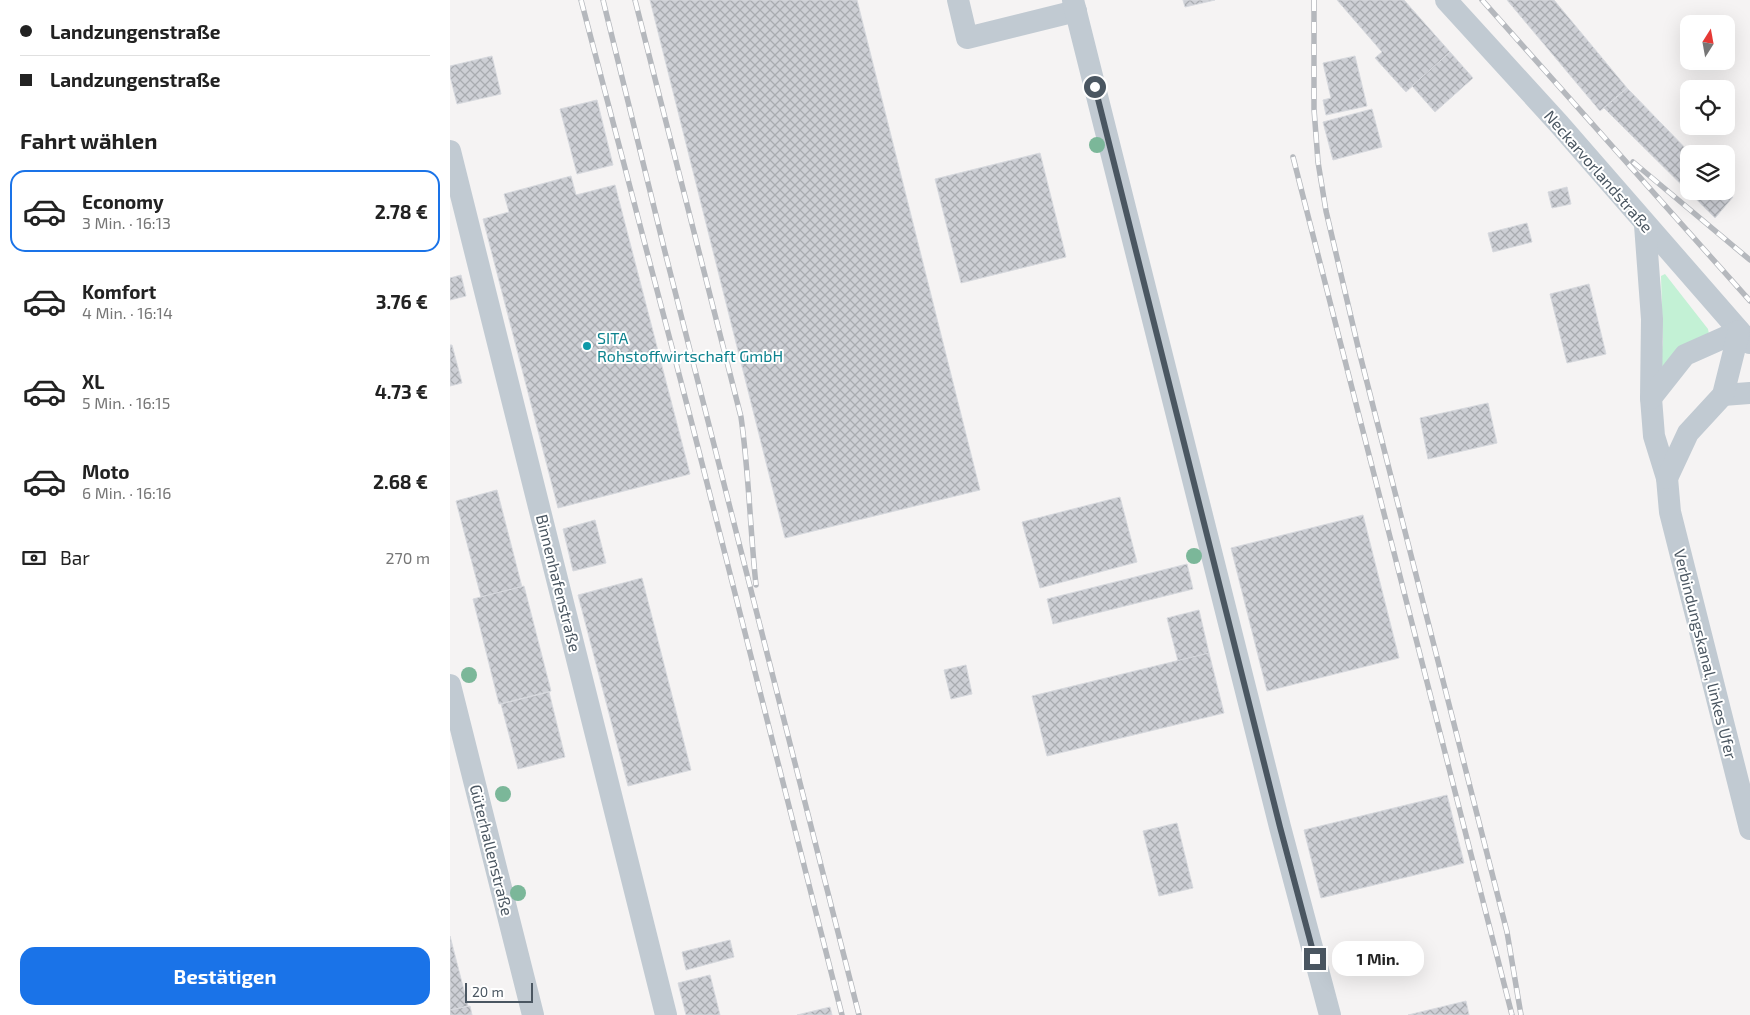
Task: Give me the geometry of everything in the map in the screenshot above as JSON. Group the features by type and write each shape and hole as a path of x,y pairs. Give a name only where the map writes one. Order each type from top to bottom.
{"street":[{"path":"958,0 967,38 1074,5 1277,818 1330,1015"},
{"name":"Neckarvorlandstraße","path":"1446,0 1559,124 1744,337"},
{"name":"Binnenhafenstraße","path":"450,151 457,209 666,1015"},
{"name":"Verbindungskanal, linkes Ufer","path":"1645,225 1652,319 1651,398 1654,436 1667,478 1670,512 1750,829"},
{"path":"1667,478 1688,433 1723,395 1744,337"},
{"path":"1651,398 1685,354 1744,337"},
{"path":"1723,395 1750,393"},
{"name":"Güterhallenstraße","path":"450,684 533,1015"}],"green space":[{"path":"1665,274 1708,329 1709,334 1663,367 1660,364 1663,342 1661,276"}],"building":[{"path":"650,0 857,0 980,490 785,538"},
{"path":"1183,0 1215,0 1185,7"},
{"path":"1337,0 1404,0 1450,52 1406,92 1375,58 1382,52"},
{"path":"1507,0 1554,0 1627,88 1600,111"},
{"path":"1450,52 1473,78 1435,112 1412,86"},
{"path":"492,56 501,94 457,104 450,76 450,66"},
{"path":"1355,56 1367,106 1326,115 1323,100 1331,98 1323,63"},
{"path":"1627,88 1682,145 1680,145 1680,183 1604,108"},
{"path":"597,100 613,165 577,174 560,109"},
{"path":"1372,109 1382,147 1333,160 1323,122"},
{"path":"1040,153 1066,257 961,283 935,179"},
{"name":"SITA Rohstoffwirtschaft GmbH","path":"571,176 576,195 615,185 690,474 558,508 483,219 509,212 504,194"},
{"path":"1567,187 1571,204 1552,208 1548,192"},
{"path":"1697,200 1730,200 1715,218"},
{"path":"1527,223 1532,242 1493,252 1488,233"},
{"path":"461,275 466,296 450,300 450,278"},
{"path":"1589,284 1606,354 1567,363 1550,294"},
{"path":"450,345 452,345 462,383 450,386"},
{"path":"1488,403 1497,443 1428,459 1420,418"},
{"path":"497,490 522,587 481,597 456,501"},
{"path":"1120,497 1137,562 1040,588 1022,522"},
{"path":"1363,515 1399,658 1267,691 1231,548"},
{"path":"595,520 606,563 573,571 563,529"},
{"path":"1187,564 1193,589 1053,624 1047,599"},
{"path":"642,578 691,770 628,786 578,595"},
{"path":"524,586 551,691 499,704 473,599"},
{"path":"1199,610 1209,653 1178,661 1167,618"},
{"path":"1209,653 1224,713 1047,756 1032,696"},
{"path":"966,665 972,694 951,699 944,670"},
{"path":"549,692 565,757 518,769 501,704"},
{"path":"1447,795 1464,863 1321,898 1304,830"},
{"path":"1177,823 1193,888 1159,896 1143,831"},
{"path":"450,936 468,1006 450,1010"},
{"path":"730,940 734,957 686,970 682,952"},
{"path":"710,975 720,1015 686,1015 678,983"},
{"path":"1466,1001 1469,1015 1408,1015"},
{"path":"470,1006 472,1015 450,1015 450,1010"},
{"path":"830,1007 832,1015 797,1015"}],"railway":[{"path":"581,0 691,420 842,1015"},
{"path":"603,0 665,252 859,1015"},
{"path":"635,0 741,417 756,585"},
{"path":"1314,0 1314,109 1318,162 1326,211 1359,351 1507,932 1521,1015"},
{"path":"1482,0 1750,301"},
{"path":"1293,157 1512,1015"},
{"path":"1633,162 1750,260"}],"place":[{"name":"SITA Rohstoffwirtschaft GmbH","path":"587,346"}],"route":[{"path":"1095,87 1280,827 1315,959"}]}
